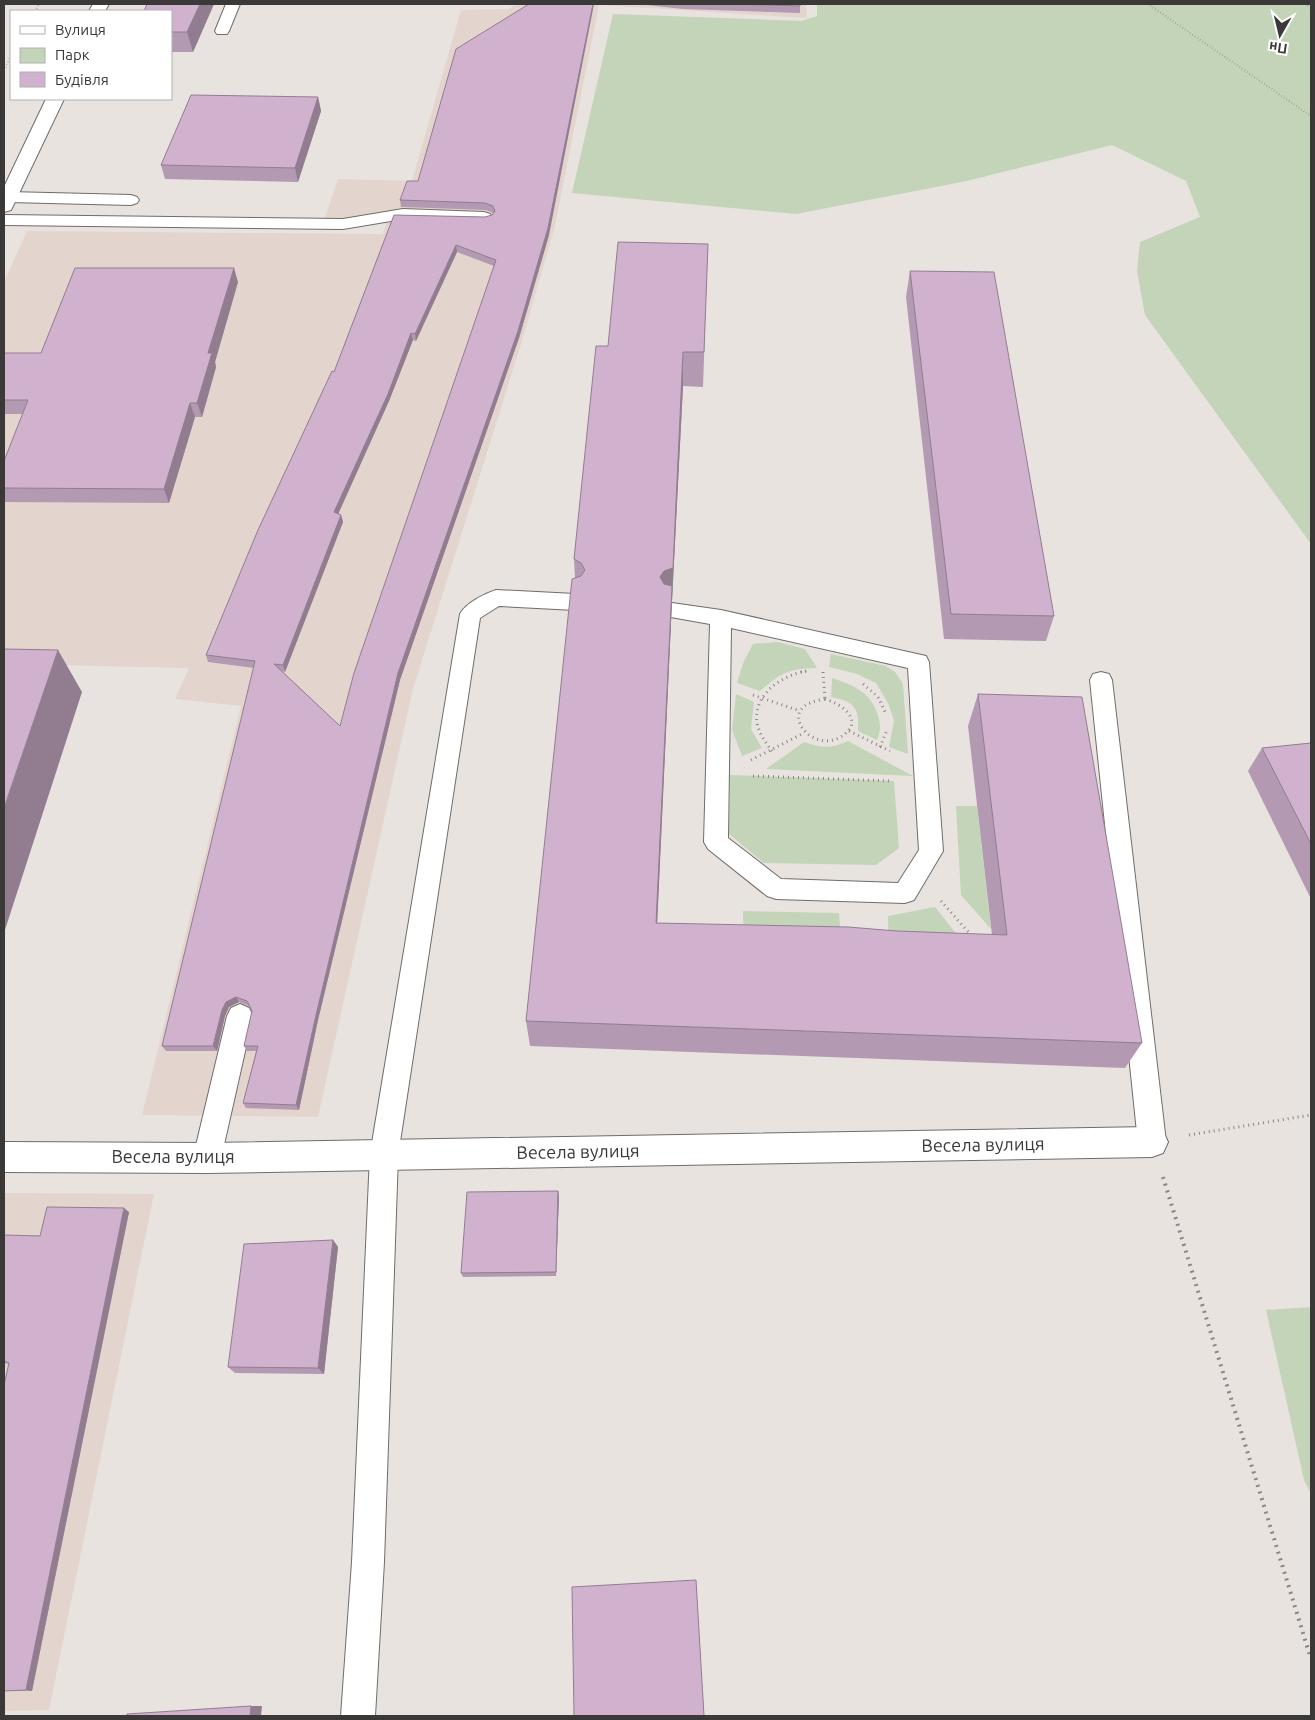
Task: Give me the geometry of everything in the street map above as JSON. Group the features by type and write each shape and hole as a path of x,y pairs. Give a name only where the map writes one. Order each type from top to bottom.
{"street":[{"path":"5,203 55,100"},
{"name":"Весела вулиця","path":"4,1157 207,1158 1152,1142"}],"lane":[{"path":"222,31 233,4"},
{"path":"5,203 131,200"},
{"path":"4,220 343,224 403,214 486,218"},
{"path":"358,1716 368,1562 384,1155 470,614 496,598 575,602"},
{"path":"672,611 721,618 918,662 931,851 905,893 776,889 716,842 721,618"},
{"path":"1101,680 1152,1142"},
{"path":"207,1158 240,1016"}],"path":[{"path":"1148,4 1311,116"},
{"path":"1305,4 1311,8"},
{"path":"4,70 10,58"},
{"path":"772,751 761,736 757,720 759,704 768,690 783,678 809,671"},
{"path":"816,671 830,672"},
{"path":"857,681 864,684 878,697 886,714 887,731 880,748"},
{"path":"720,683 800,711"},
{"path":"816,700 834,701 842,705 851,717 849,731 836,740 820,741 804,733 798,720 800,711 808,703 816,700"},
{"path":"849,731 925,774"},
{"path":"717,776 772,751 804,733"},
{"path":"717,776 925,774"},
{"path":"917,874 975,940"},
{"path":"1311,1115 1152,1142 1311,1659"}],"shaded area":[{"path":"517,4 806,4 807,18 599,5 554,230 521,344 413,689 318,1117 142,1115 241,706 175,699 189,668 4,664 4,282 27,231 383,234 387,220 325,218 338,179 412,181 461,10 508,9"},
{"path":"4,1193 154,1194 49,1710 4,1711"}],"green space":[{"path":"817,4 1311,4 1311,544 1145,315 1137,271 1140,242 1200,217 1186,181 1112,145 967,181 796,214 572,193 613,14 801,21 817,16"},
{"path":"777,642 805,649 817,668 799,669 786,673 760,691 737,683 744,661 753,644"},
{"path":"831,654 886,666 895,672 903,684 908,754 889,747 894,720 888,703 876,683 857,674 829,667"},
{"path":"832,678 853,686 870,699 879,720 880,730 877,740 858,731 858,716 854,706 831,697"},
{"path":"736,694 754,702 751,729 762,748 742,756 732,730"},
{"path":"848,741 913,776 766,769 804,742 826,747"},
{"path":"730,775 894,781 899,848 876,865 764,863 729,834"},
{"path":"956,806 977,806 991,929 961,895"},
{"path":"935,907 979,962 889,959 888,916"},
{"path":"743,911 839,913 842,954 744,953"},
{"path":"1311,1307 1311,1494 1304,1480 1266,1310"}],"building":[{"path":"147,4 200,4 187,32 172,32 172,10 144,10"},
{"path":"529,4 593,4 548,228 518,331 398,673 296,1105 243,1103 258,1046 244,1046 252,1011 247,1001 236,997 226,1002 222,1010 213,1046 162,1046 255,661 206,655 258,530 332,371 334,372 394,215 485,217 492,215 495,211 493,206 485,203 400,200 407,181 418,181 456,49","holes":["456,245 496,260 354,673 340,726 274,664 283,665 341,515 334,512 388,394 411,333 415,334"]},
{"path":"735,4 800,4 800,6"},
{"path":"191,95 318,97 295,168 161,165"},
{"path":"618,242 708,244 704,352 683,352 673,568 664,571 660,577 664,584 672,586 656,923 848,927 897,931 1007,935 978,694 1082,697 1142,1043 526,1021 572,579 581,576 585,570 581,563 574,559 596,346 608,346"},
{"path":"75,268 234,268 208,353 212,353 197,403 190,403 164,489 4,488 4,461 28,400 4,400 4,353 41,353"},
{"path":"910,271 994,272 1054,616 951,614"},
{"path":"4,649 58,650 4,808"},
{"path":"1311,743 1311,844 1262,748"},
{"path":"558,1191 556,1272 461,1273 467,1192"},
{"path":"47,1207 124,1208 26,1690 4,1691 4,1385 9,1363 4,1361 4,1235 40,1236"},
{"path":"333,1240 318,1368 228,1367 244,1244"},
{"path":"696,1580 704,1716 574,1716 572,1587"},
{"path":"251,1706 250,1716 126,1716 127,1714"}]}
